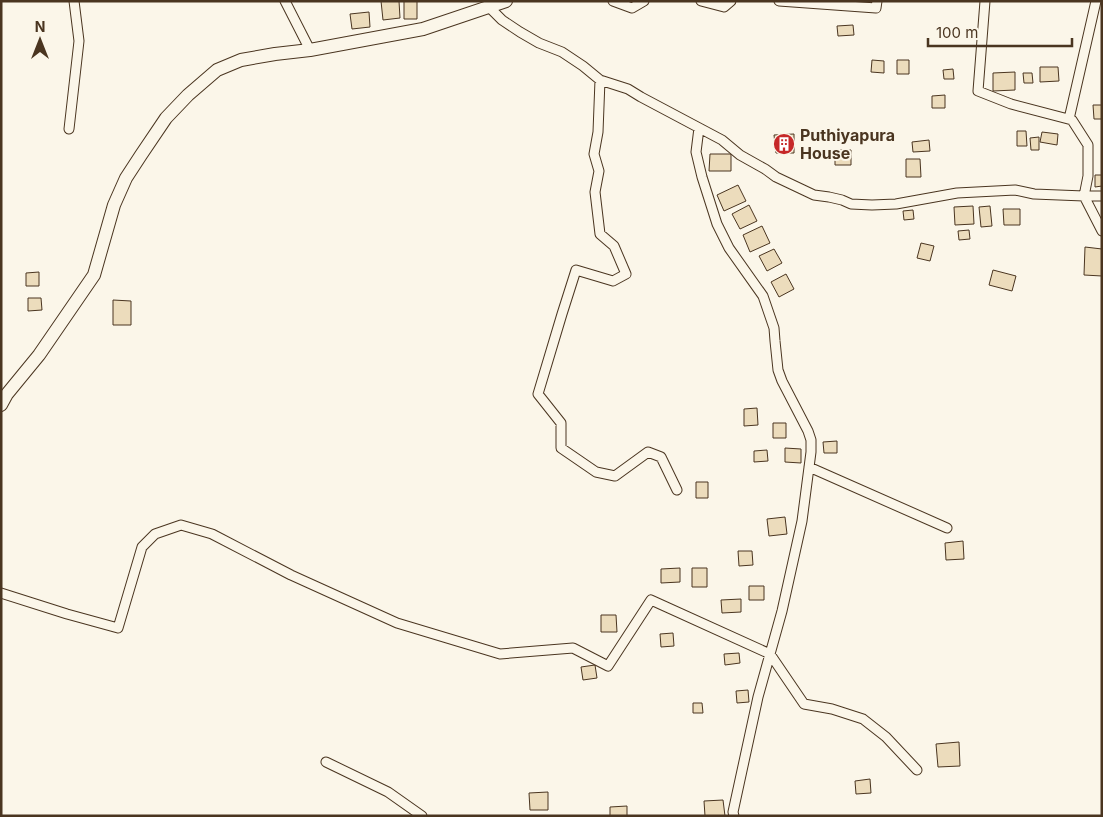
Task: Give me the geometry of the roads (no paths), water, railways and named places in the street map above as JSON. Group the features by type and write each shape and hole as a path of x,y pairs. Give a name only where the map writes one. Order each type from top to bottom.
{"main road":[{"path":"1,405 39,355 94,274 114,205 126,178 166,118 188,95 217,70 241,60 310,50 423,29 506,1"}],"street":[{"path":"69,129 79,42 74,1"},
{"path":"284,1 310,50"},
{"path":"613,1 632,8 644,1"},
{"path":"701,1 724,7 731,1"},
{"path":"779,1 876,8 877,1"},
{"path":"984,1 978,91 1011,104 1072,120 1088,145 1088,176 1084,196 1102,232"},
{"path":"1069,119 1096,1"},
{"path":"489,7 502,20 520,32 539,43 562,52 600,80 628,89 722,140 740,155 766,169 776,178 814,195 830,197 851,204 872,205 896,204 957,193 1015,190 1034,194 1102,196"},
{"path":"600,80 598,132 594,154 599,171 594,192 600,234 614,246 626,274 613,281 576,270 538,394 561,423 561,448 596,472 615,476 648,452 660,457 677,490"},
{"path":"699,128 696,152 702,178 717,224 729,248 763,296 774,328 778,370 811,440 802,521 782,611 758,697 734,816"},
{"path":"809,467 947,528"},
{"path":"1,594 118,628 142,547 155,534 181,525 212,534 291,575 397,623 500,654 573,648 608,666 650,600 770,654 804,704 832,709 863,719 886,737 917,770"},
{"path":"326,762 388,792 422,816"}],"place":[{"name":"Puthiyapura House","path":"784,144"}]}
